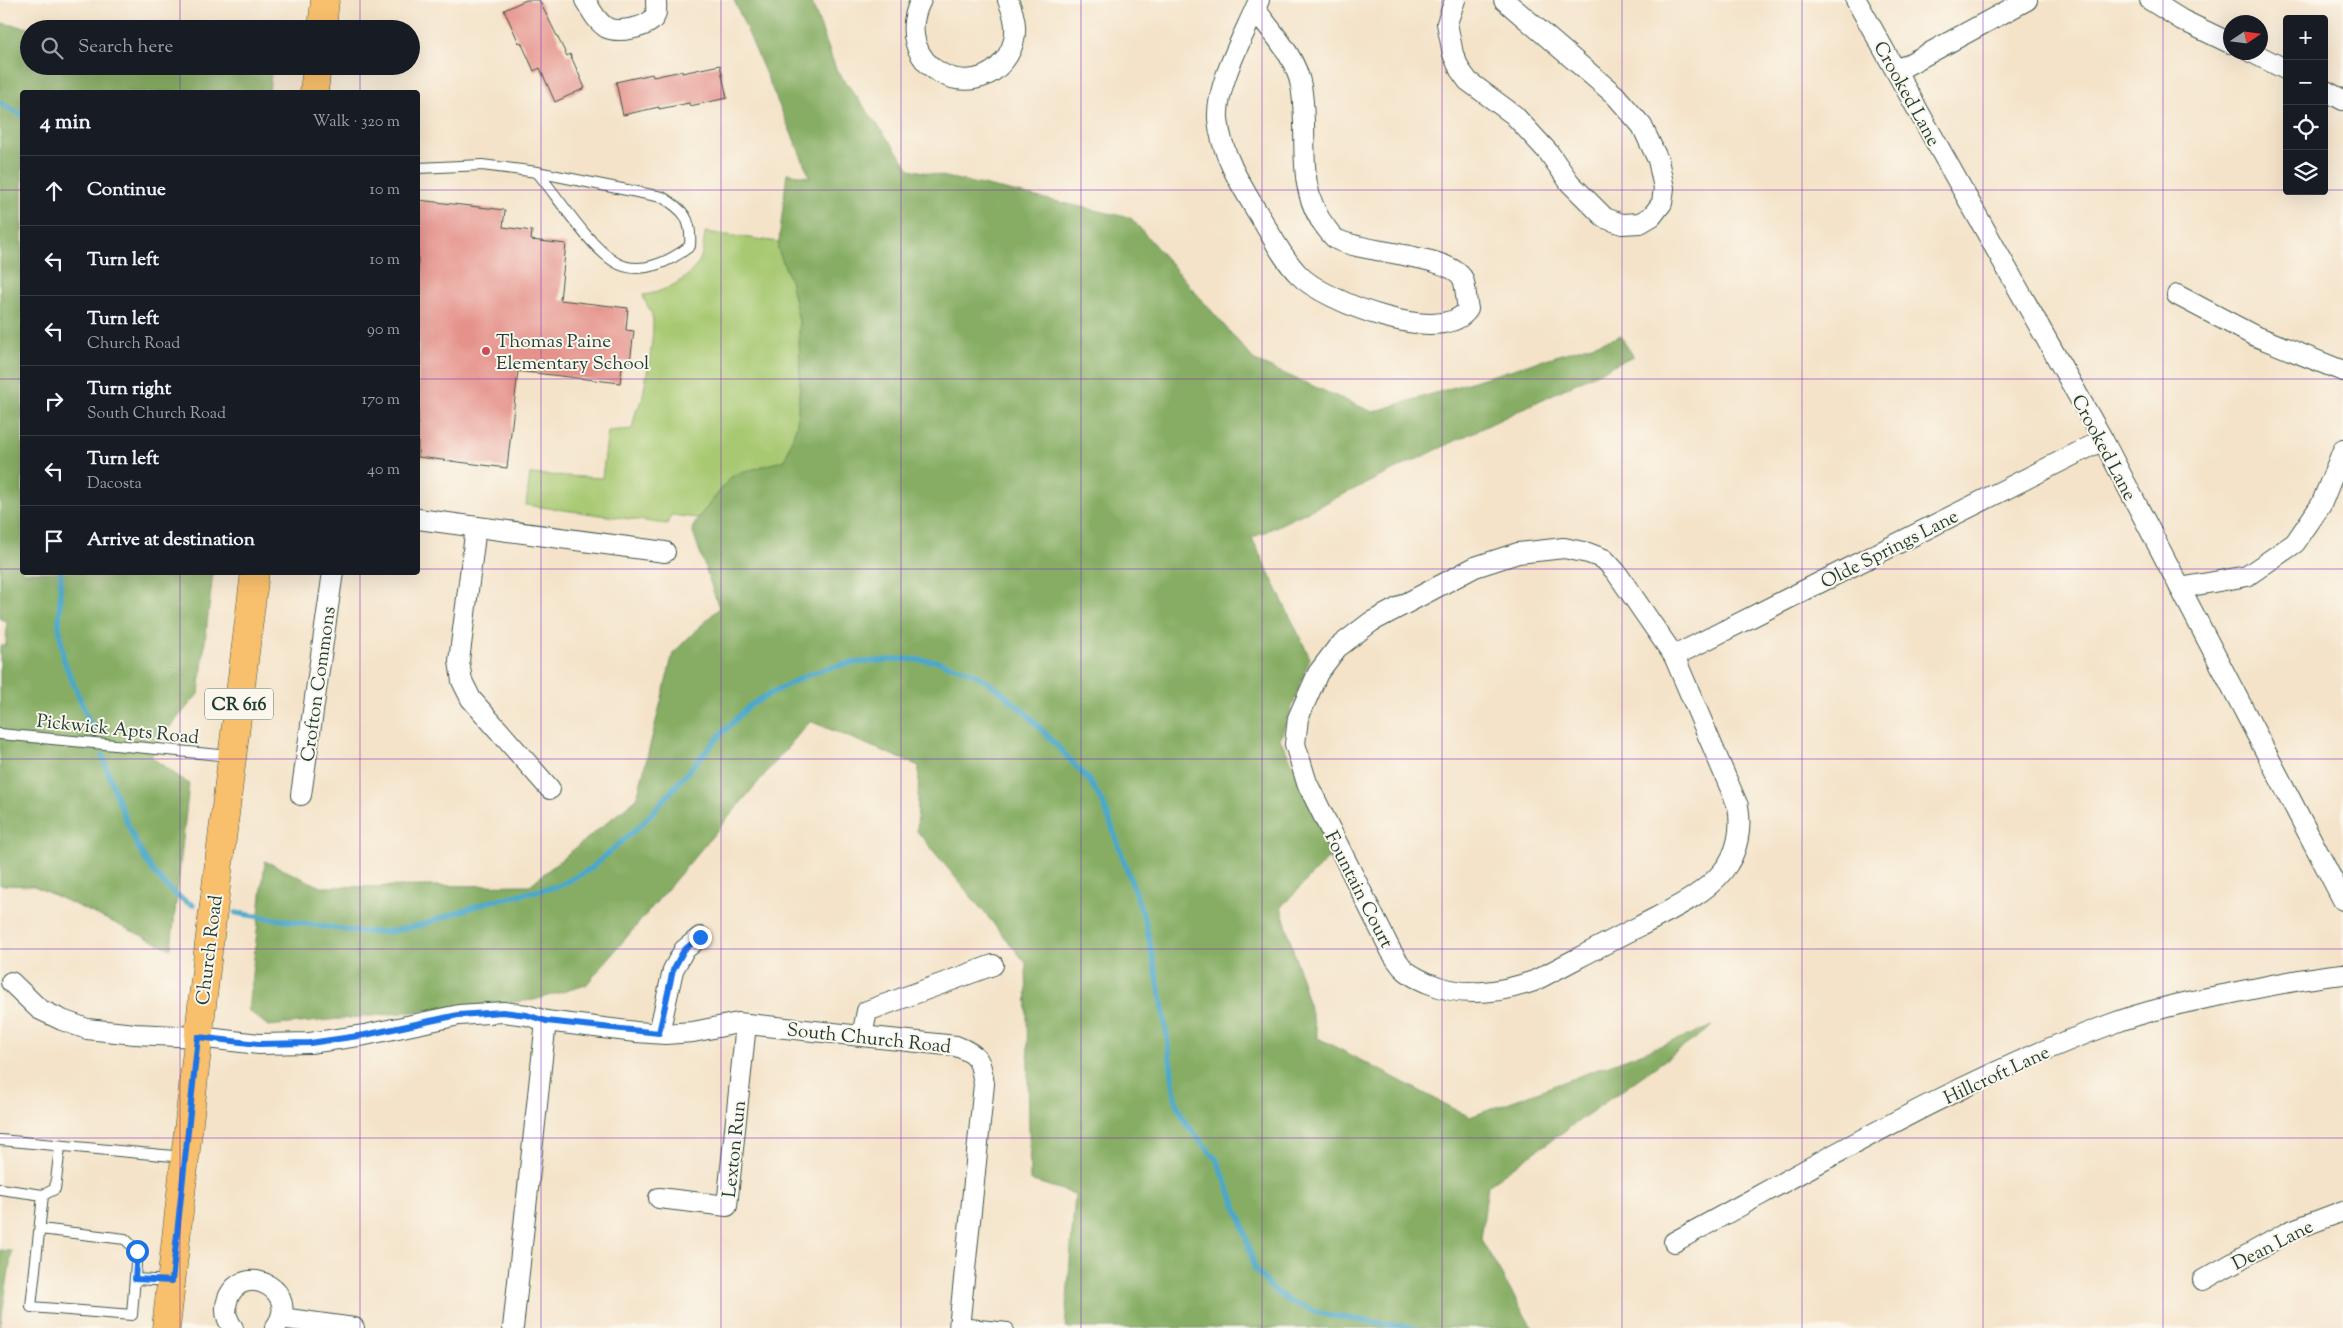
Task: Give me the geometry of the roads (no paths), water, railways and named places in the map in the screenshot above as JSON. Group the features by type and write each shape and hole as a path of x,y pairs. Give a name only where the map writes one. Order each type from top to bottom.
{"main road":[{"path":"323,20 325,0"},
{"path":"314,90 317,75"},
{"name":"Church Road","path":"166,1328 208,952 255,575"}],"street":[{"path":"585,0 596,19 609,28 619,30 648,24 655,16 656,0"},
{"path":"921,0 915,12 912,30 916,47 925,62 939,73 956,79 973,79 982,76 990,73 1004,61 1012,47 1016,31 1014,14 1008,0"},
{"path":"1455,0 1448,23 1451,46 1460,70 1468,81 1514,115 1549,153 1570,182 1606,218 1622,224 1640,223 1652,216 1662,203 1664,188 1658,160 1642,126 1615,95 1504,0"},
{"name":"Crooked Lane","path":"1856,0 2103,440 2343,900"},
{"path":"1896,71 2027,0"},
{"path":"2150,0 2182,20 2223,40"},
{"path":"1257,4 1298,73 1302,87 1304,172 1310,198 1319,220 1336,239 1357,246 1441,263 1454,270 1462,278 1468,309 1464,314 1452,320 1431,324 1407,324 1349,305 1315,289 1299,276 1285,259 1239,179 1222,143 1218,117 1225,78 1257,4"},
{"path":"2267,60 2283,68"},
{"path":"2328,92 2343,100"},
{"path":"2177,295 2254,335 2343,371"},
{"name":"Olde Springs Lane","path":"1674,656 2103,440"},
{"path":"2180,588 2247,576 2295,543 2320,505 2343,450"},
{"path":"420,520 665,552"},
{"path":"476,527 459,662 462,681 470,699 550,789"},
{"name":"Fountain Court","path":"1564,548 1588,552 1604,559 1616,572 1674,656 1738,806 1741,825 1733,854 1723,871 1708,885 1682,904 1534,981 1516,988 1482,993 1444,990 1415,978 1402,968 1391,951 1307,783 1294,744 1298,718 1318,673 1337,648 1371,622 1475,567 1518,553 1564,548"},
{"name":"Crofton Commons","path":"301,795 333,575"},
{"path":"659,1033 673,970 684,950 700,937"},
{"path":"862,1036 867,1011 993,965"},
{"name":"Hillcroft Lane","path":"1674,1242 1956,1091 2053,1047 2115,1022 2182,1003 2302,978 2343,974"},
{"name":"South Church Road","path":"12,982 39,1009 74,1025 113,1033 198,1037 258,1044 310,1043 365,1035 458,1015 503,1012 527,1015 546,1021 659,1033 694,1032 738,1023 956,1046 973,1052 981,1065 984,1084 959,1325"},
{"path":"513,1328 546,1021"},
{"name":"Lexton Run","path":"659,1198 727,1206 746,1024"},
{"name":"Dean Lane","path":"2203,1280 2290,1231 2343,1210"},
{"path":"233,1328 226,1312 226,1302 236,1287 244,1282 262,1282 277,1292 281,1300 278,1323 354,1328"}],"lane":[{"path":"420,168 482,165 537,172 662,197 680,208 691,227 690,246 658,264 637,268 616,263 592,241 537,172"},
{"name":"Pickwick Apts Road","path":"0,734 232,756"},
{"path":"0,1140 185,1157"},
{"path":"0,1189 43,1195 55,1189 60,1147"},
{"path":"40,1229 125,1239 137,1251 132,1315 31,1307 43,1195"},
{"path":"135,1279 172,1281"},
{"path":"959,1325 1008,1328"}],"waterway":[{"path":"0,103 20,114"},
{"path":"61,575 59,626 64,661 94,733"},
{"path":"236,913 360,932 389,932 421,925 491,901 559,886 590,869 644,822 721,734 749,706 773,692 805,676 828,668 852,663 904,659 936,661 971,672 995,687 1027,714 1089,780 1104,805 1145,920 1162,1002 1176,1103 1187,1125 1217,1160 1241,1219 1255,1269 1270,1287 1289,1301 1326,1315 1414,1328"},
{"path":"102,755 125,818 146,861 159,879 175,894 193,905"}],"place":[{"name":"Thomas Paine Elementary School","path":"486,351"}]}
